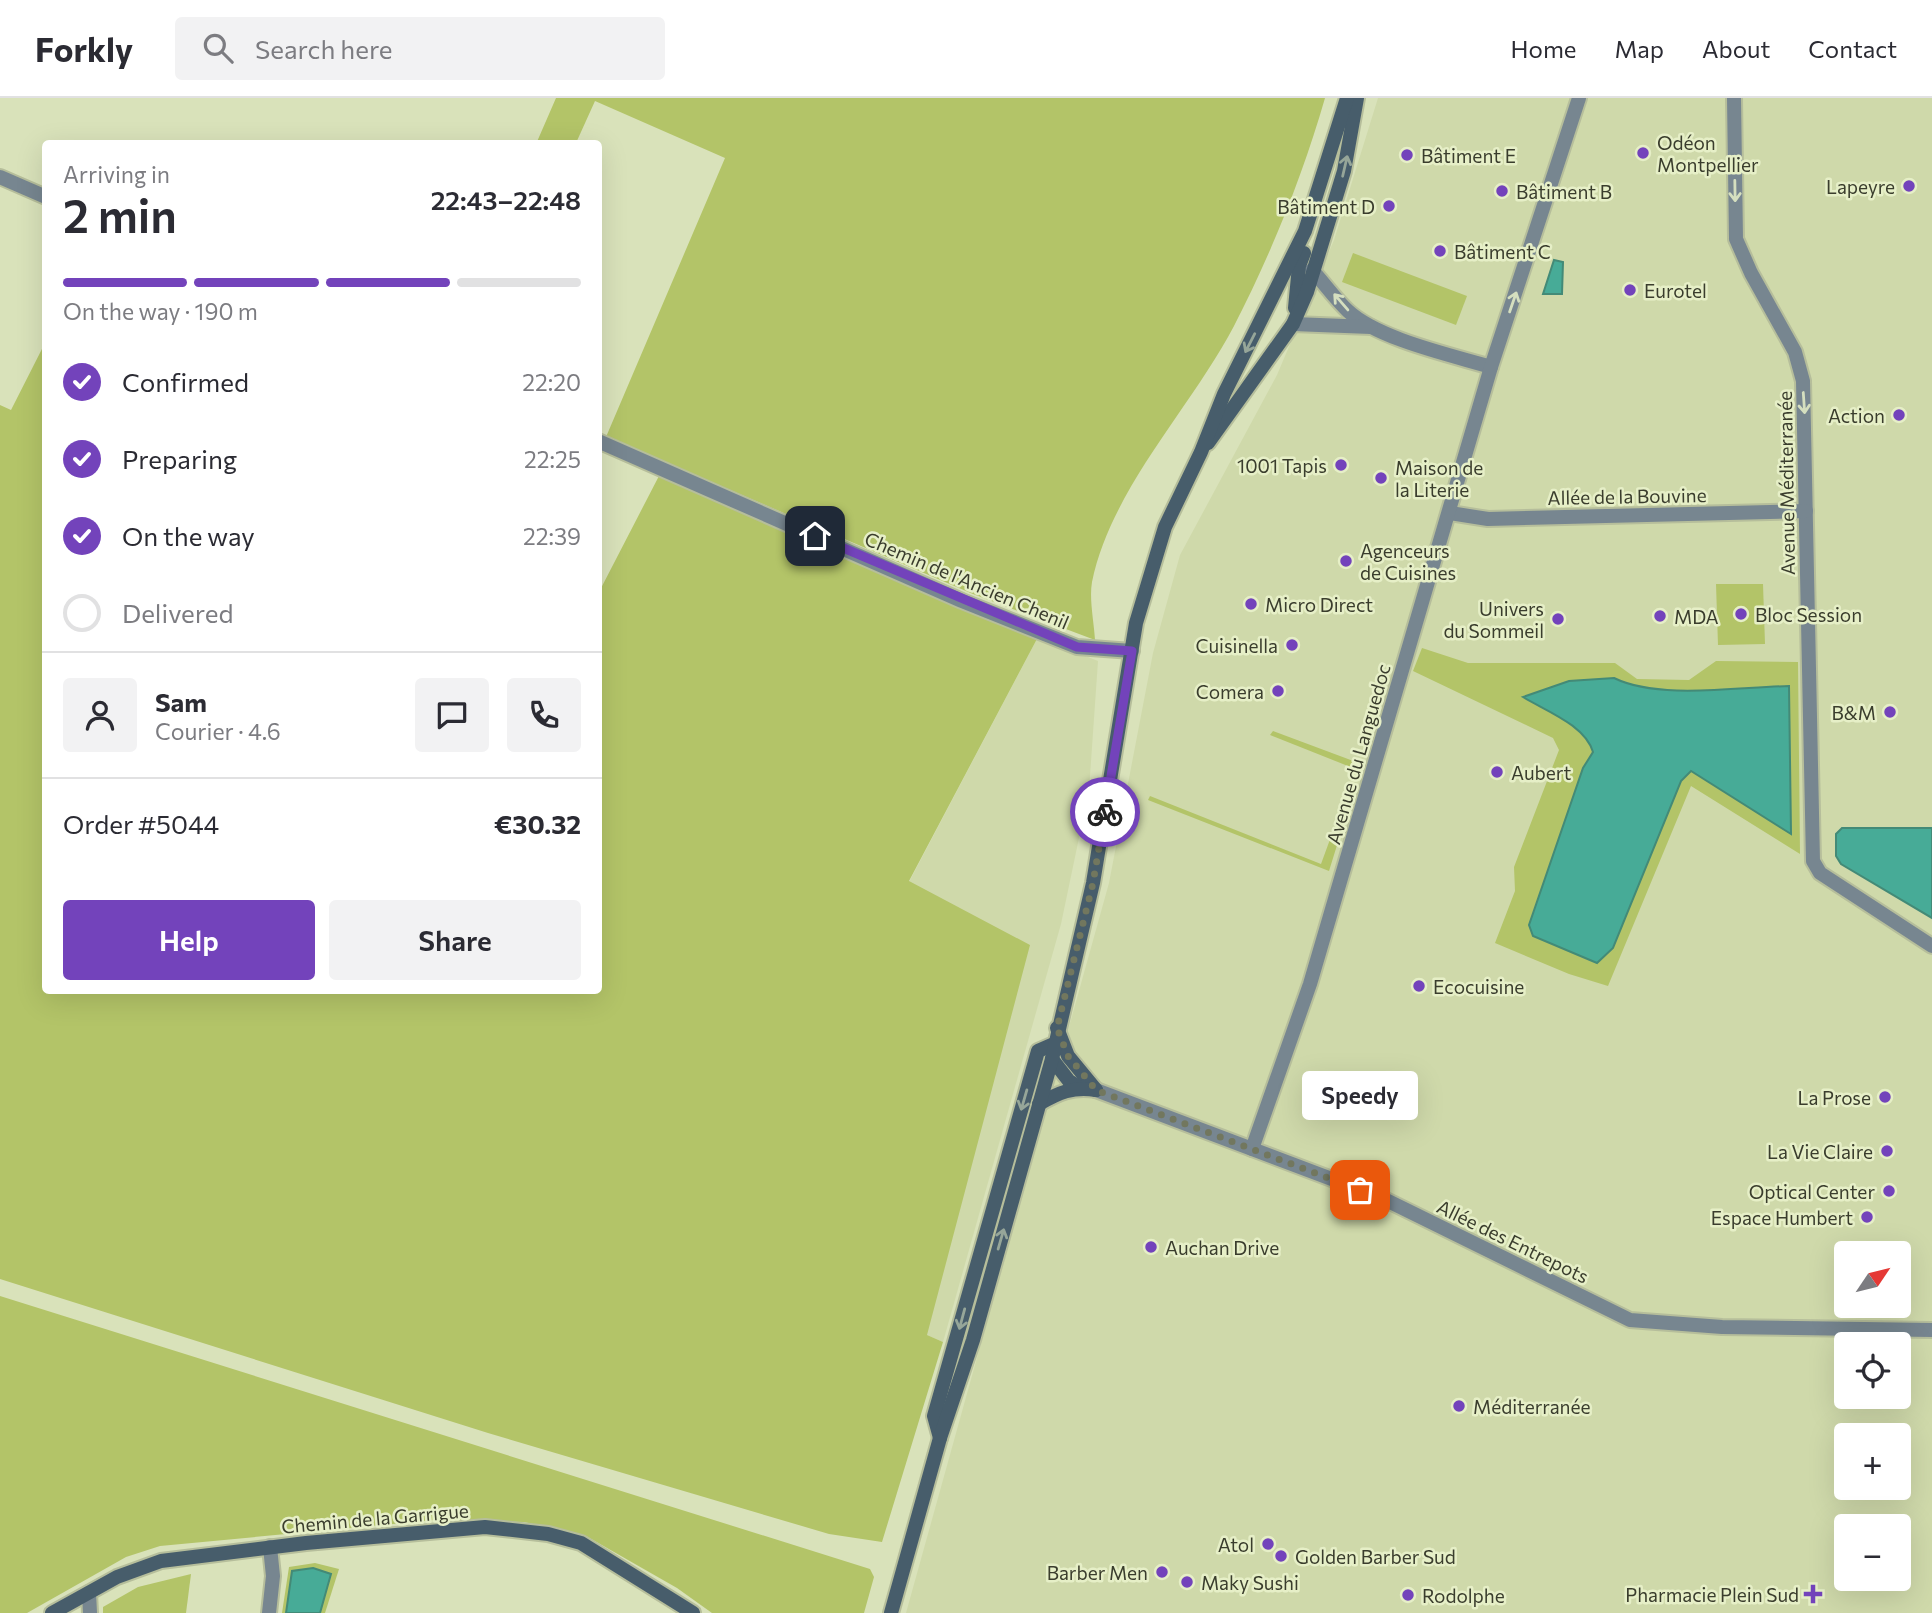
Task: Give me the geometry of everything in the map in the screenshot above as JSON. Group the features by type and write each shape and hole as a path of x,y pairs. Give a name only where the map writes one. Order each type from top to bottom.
{"street":[{"path":"891,1613 940,1437 969,1352 1053,1052 1093,883 1144,591 1165,527 1201,452 1224,394 1296,253 1324,175 1346,98"},
{"path":"1201,452 1293,324 1307,292 1344,171 1357,98"},
{"name":"Avenue du Languedoc","path":"1252,1149 1310,984 1491,367 1579,98"},
{"name":"Avenue Méditerranée","path":"1734,98 1736,239 1751,273 1795,352 1802,376 1813,861 1820,873 1932,946"},
{"path":"1293,324 1299,266 1322,205 1324,175"},
{"path":"0,177 42,195"},
{"path":"1267,312 1297,290 1312,270"},
{"path":"1312,270 1350,312 1376,327 1424,348 1491,367"},
{"path":"1293,324 1376,327"},
{"name":"Chemin de l'Ancien Chenil","path":"602,443 962,601 1077,647 1132,651"},
{"name":"Allée de la Bouvine","path":"1450,513 1488,519 1806,511"},
{"path":"1057,1028 1068,1056 1096,1090"},
{"path":"940,1437 934,1416 1038,1051 1053,1052"},
{"path":"1053,1052 1061,1073 1080,1088"},
{"path":"1039,1104 1058,1093 1080,1088 1096,1090"},
{"name":"Allée des Entrepots","path":"1096,1090 1382,1198 1630,1320 1722,1327 1932,1330"},
{"name":"Chemin de la Garrigue","path":"54,1613 117,1577 160,1561 270,1547 485,1527 548,1534 581,1543 693,1613"},
{"path":"269,1613 274,1576 270,1547"},
{"path":"89,1592 90,1613"}],"shaded area":[{"path":"1378,98 1932,98 1932,1613 906,1613 1109,883 1153,653 1180,555 1277,375 1334,240"},
{"path":"1038,637 1098,661 1089,790 1061,924 943,1342 927,1335 909,882"}],"green space":[{"path":"556,98 1325,98 1296,185 1248,299 1216,357 1154,450 1116,514 1092,582 1095,640 973,594 606,437 725,158 595,101 577,140 538,140"},
{"path":"1353,253 1467,296 1456,325 1342,282"},
{"path":"42,349 42,994 602,994 602,586 660,474 1038,637 909,881 1030,945 927,1335 943,1342 882,1542 829,1534 488,1433 0,1279 0,405 11,410"},
{"name":"Bloc Session","path":"1716,584 1763,584 1765,644 1718,645"},
{"path":"1422,648 1468,663 1615,663 1637,679 1689,680 1716,661 1798,662 1800,854 1691,786 1608,986 1569,974 1495,943 1515,891 1514,867 1559,750 1553,738 1413,671"},
{"path":"1273,731 1356,762 1353,768 1270,735"},
{"path":"1351,782 1356,784 1329,871 1148,800 1150,796 1321,864"},
{"path":"0,1296 870,1569 874,1577 864,1613 712,1613 677,1588 586,1536 524,1522 435,1520 160,1546 126,1557 27,1613 0,1613"},
{"path":"315,1563 339,1569 325,1613 282,1613 289,1567"},
{"path":"191,1574 186,1613 103,1613 103,1607 138,1587"}],"water":[{"path":"1554,260 1563,262 1562,294 1543,294"},
{"path":"1614,678 1653,689 1699,691 1789,686 1791,834 1691,771 1681,781 1613,948 1597,963 1533,936 1529,925 1583,768 1593,752 1589,742 1573,726 1523,697 1569,681"},
{"path":"1842,828 1932,828 1932,918 1841,864 1836,856 1836,834"},
{"path":"313,1568 331,1574 320,1613 286,1613 292,1571"}],"way so far":[{"path":"1105,812 1093,883 1057,1028 1068,1056 1078,1071 1096,1090 1360,1190"}],"place":[{"name":"Odéon Montpellier","path":"1643,153"},
{"name":"Bâtiment E","path":"1407,155"},
{"name":"Lapeyre","path":"1909,186"},
{"name":"Bâtiment B","path":"1502,191"},
{"name":"Bâtiment D","path":"1389,206"},
{"name":"Bâtiment C","path":"1440,251"},
{"name":"Eurotel","path":"1630,290"},
{"name":"Action","path":"1899,415"},
{"name":"1001 Tapis","path":"1341,465"},
{"name":"Maison de la Literie","path":"1381,478"},
{"name":"Agenceurs de Cuisines","path":"1346,561"},
{"name":"Micro Direct","path":"1251,604"},
{"name":"Bloc Session","path":"1741,614"},
{"name":"MDA","path":"1660,616"},
{"name":"Univers du Sommeil","path":"1558,619"},
{"name":"Cuisinella","path":"1292,645"},
{"name":"Comera","path":"1278,691"},
{"name":"B&M","path":"1890,712"},
{"name":"Aubert","path":"1497,772"},
{"name":"Ecocuisine","path":"1419,986"},
{"name":"La Prose","path":"1885,1097"},
{"name":"La Vie Claire","path":"1887,1151"},
{"name":"Speedy","path":"1360,1190"},
{"name":"Optical Center","path":"1889,1191"},
{"name":"Espace Humbert","path":"1867,1217"},
{"name":"Auchan Drive","path":"1151,1247"},
{"name":"Méditerranée","path":"1459,1406"},
{"name":"Atol","path":"1268,1544"},
{"name":"Golden Barber Sud","path":"1281,1556"},
{"name":"Barber Men","path":"1162,1572"},
{"name":"Maky Sushi","path":"1187,1582"},
{"name":"Pharmacie Plein Sud","path":"1813,1594"},
{"name":"Rodolphe","path":"1408,1595"}],"route":[{"path":"815,536 962,601 1077,647 1132,651 1105,812"}]}
